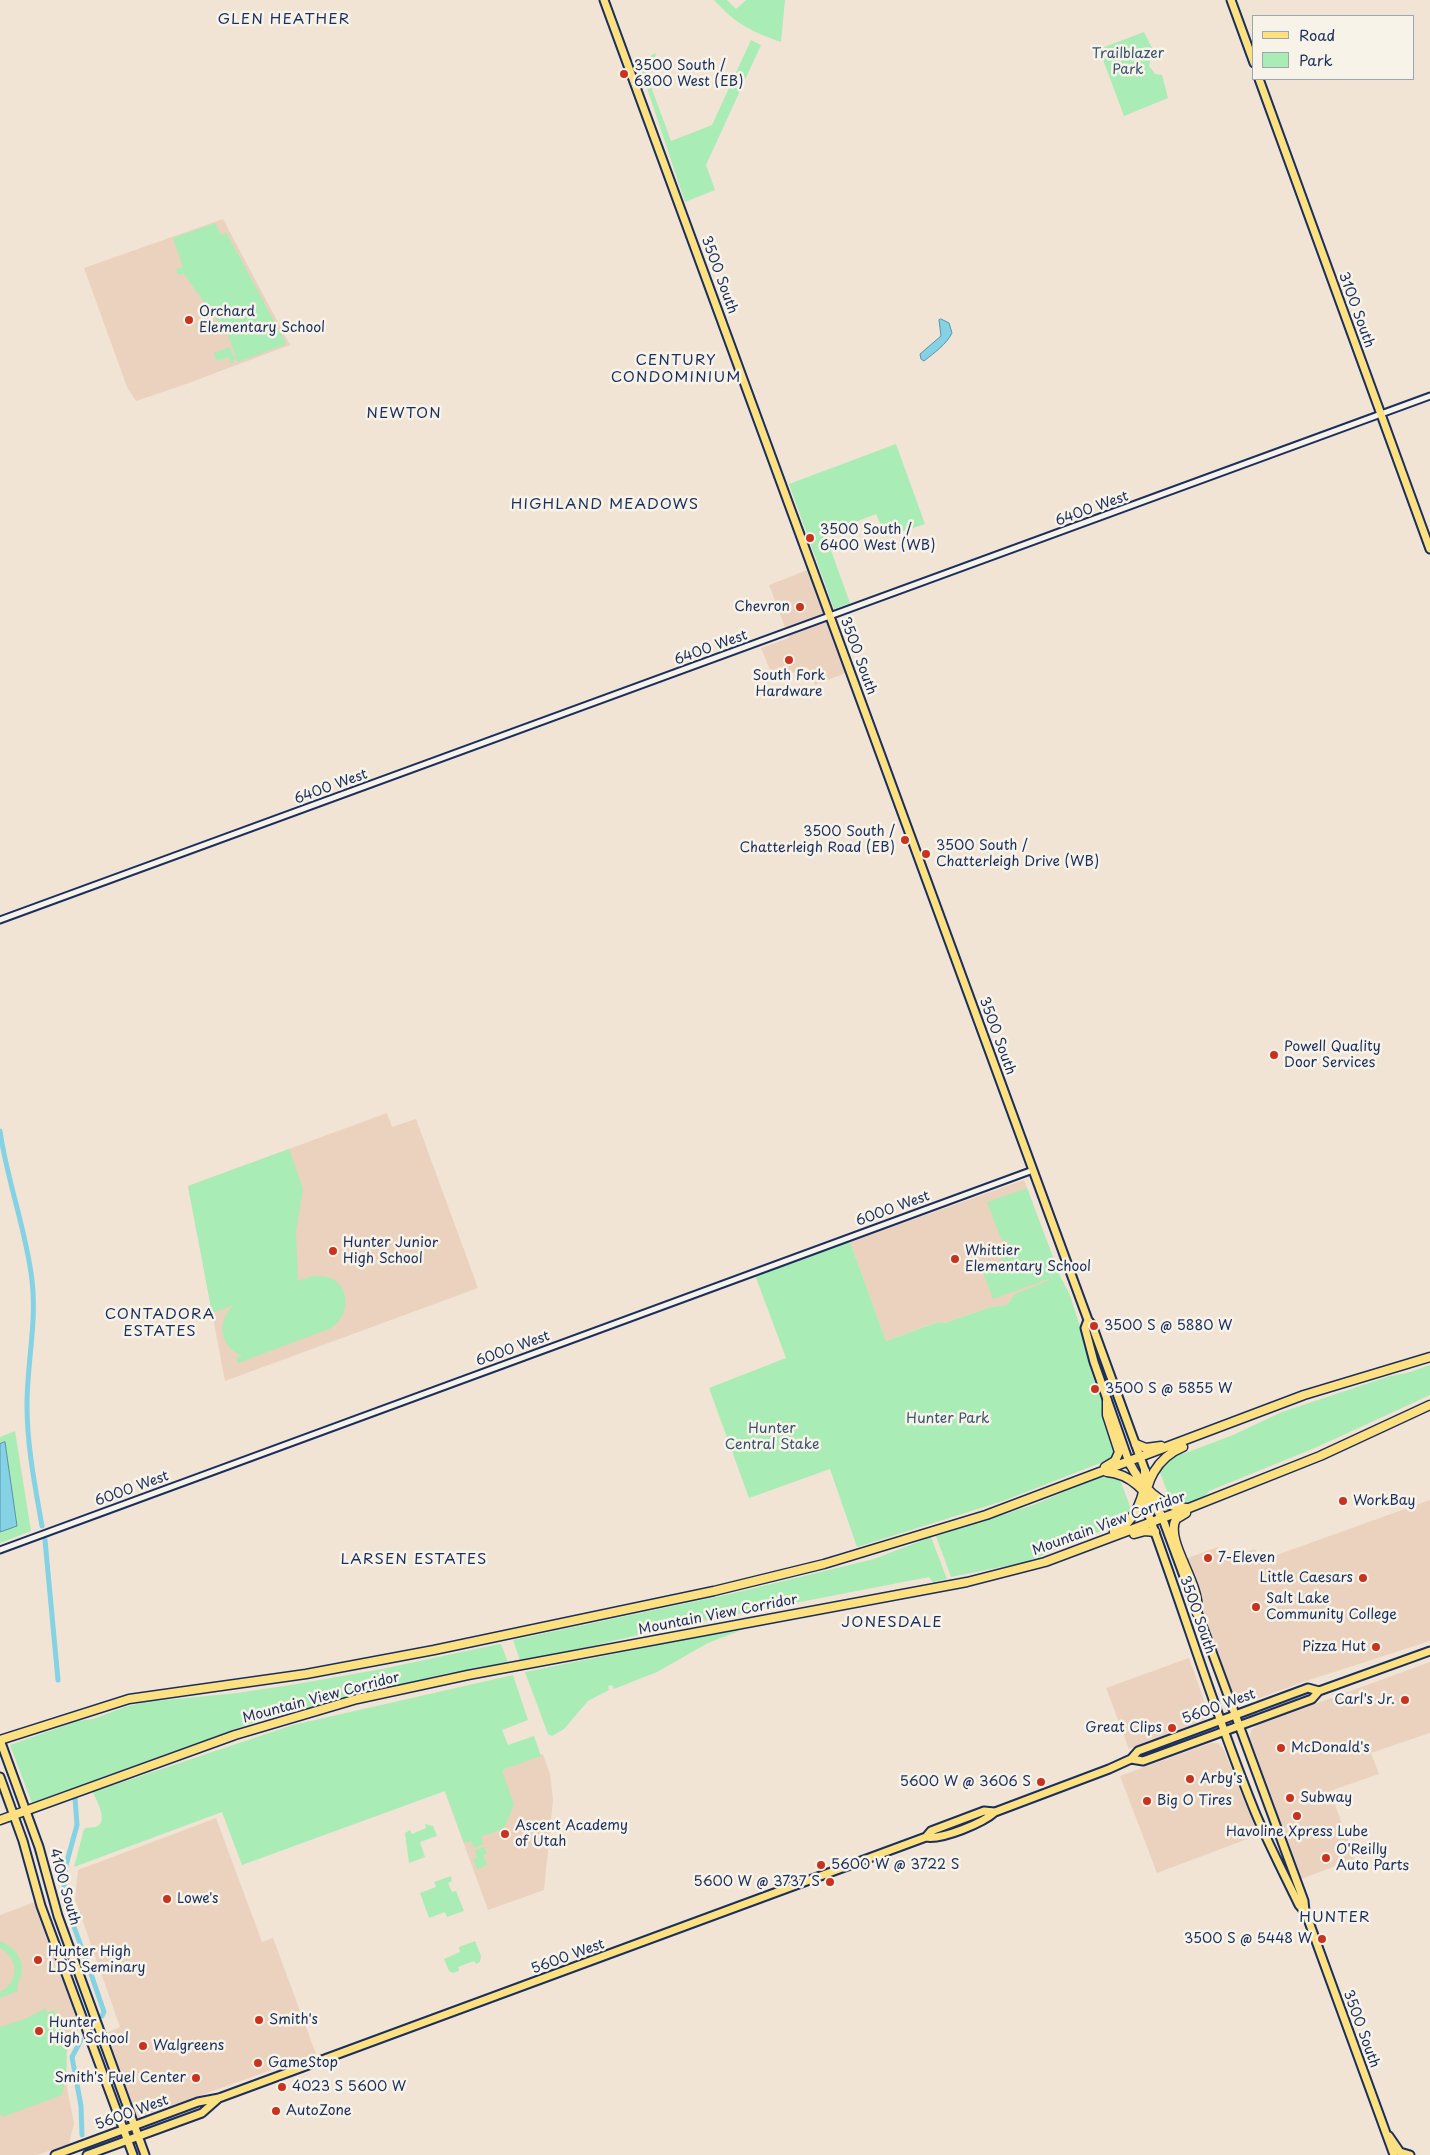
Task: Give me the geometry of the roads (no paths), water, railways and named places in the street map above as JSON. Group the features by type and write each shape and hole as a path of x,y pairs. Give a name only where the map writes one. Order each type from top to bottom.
{"highway":[{"name":"Mountain View Corridor","path":"0,1740 113,1703 145,1695 306,1674 434,1650 714,1591 824,1564 913,1538 1032,1498 1321,1389 1430,1357"},
{"path":"1032,1498 1067,1481 1108,1466 1116,1459 1119,1449 1107,1415 1107,1401"},
{"path":"1136,1444 1146,1448 1156,1447 1250,1412 1278,1404"},
{"name":"Mountain View Corridor","path":"0,1820 257,1727 313,1710 394,1690 967,1582 1037,1565 1262,1480 1342,1446 1430,1405"},
{"path":"1056,1558 1068,1550 1123,1527 1134,1514 1155,1469 1170,1453 1240,1425 1254,1414"},
{"path":"1129,1462 1162,1518"},
{"path":"1145,1471 1147,1510"},
{"path":"1102,1472 1120,1474 1171,1505 1189,1508"},
{"path":"1197,1613 1196,1596 1173,1532 1175,1522 1181,1515 1244,1491 1262,1480"},
{"path":"1037,1565 1060,1561 1138,1532 1155,1532"}],"main road":[{"name":"3500 South","path":"604,0 1145,1471"},
{"path":"1231,0 1252,58"},
{"name":"3100 South","path":"1259,80 1430,549"},
{"name":"3500 South","path":"1088,1320 1085,1328 1094,1362 1129,1462"},
{"name":"3500 South","path":"1147,1510 1258,1820 1299,1905 1305,1911"},
{"name":"3500 South","path":"1162,1518 1304,1901 1305,1911 1394,2155"},
{"name":"5600 West","path":"1132,1759 1143,1761 1312,1699 1319,1691 1430,1651"},
{"name":"5600 West","path":"55,2155 198,2102 219,2098 926,1837 934,1839 987,1819 995,1812 1098,1774 1132,1759 1138,1750 1308,1688 1319,1691"},
{"name":"4100 South","path":"0,1740 39,1846 58,1916 145,2155"},
{"name":"4100 South","path":"0,1777 24,1841 41,1906 133,2155"},
{"name":"5600 West","path":"87,2155 202,2113 219,2098"},
{"path":"1383,2126 1400,2152 1410,2155"}],"street":[{"name":"6400 West","path":"0,920 1430,396"},
{"name":"6000 West","path":"0,1550 1033,1170"}],"water":[{"path":"941,319 949,323 952,333 943,345 924,361 921,359 920,354 941,336 939,320"},
{"path":"5,1442 17,1526 0,1532 0,1444"}],"waterway":[{"path":"0,1131 32,1280 33,1327 27,1389 27,1420 42,1526"},
{"path":"45,1540 58,1680"},
{"path":"75,1798 77,1825 66,1865 65,1902 86,1960"},
{"path":"90,1971 104,2012 102,2016"},
{"path":"81,2040 72,2057 81,2106 82,2135"}],"place":[{"name":"3500 South / 6800 West (EB)","path":"624,74"},
{"name":"Orchard Elementary School","path":"189,320"},
{"name":"3500 South / 6400 West (WB)","path":"810,538"},
{"name":"Chevron","path":"800,607"},
{"name":"South Fork Hardware","path":"789,660"},
{"name":"3500 South / Chatterleigh Road (EB)","path":"905,840"},
{"name":"3500 South / Chatterleigh Drive (WB)","path":"926,854"},
{"name":"Powell Quality Door Services","path":"1274,1055"},
{"name":"Hunter Junior High School","path":"333,1251"},
{"name":"Whittier Elementary School","path":"955,1259"},
{"name":"3500 S @ 5880 W","path":"1094,1326"},
{"name":"3500 S @ 5855 W","path":"1095,1389"},
{"name":"WorkBay","path":"1343,1501"},
{"name":"7-Eleven","path":"1208,1558"},
{"name":"Little Caesars","path":"1363,1578"},
{"name":"Salt Lake Community College","path":"1256,1607"},
{"name":"Pizza Hut","path":"1376,1647"},
{"name":"Carl's Jr.","path":"1405,1700"},
{"name":"Great Clips","path":"1172,1728"},
{"name":"McDonald's","path":"1281,1748"},
{"name":"Arby's","path":"1190,1779"},
{"name":"5600 W @ 3606 S","path":"1041,1782"},
{"name":"Subway","path":"1290,1798"},
{"name":"Big O Tires","path":"1147,1801"},
{"name":"Havoline Xpress Lube","path":"1297,1816"},
{"name":"Ascent Academy of Utah","path":"505,1834"},
{"name":"O'Reilly Auto Parts","path":"1326,1858"},
{"name":"5600 W @ 3722 S","path":"821,1865"},
{"name":"5600 W @ 3737 S","path":"830,1882"},
{"name":"Lowe's","path":"167,1899"},
{"name":"3500 S @ 5448 W","path":"1322,1939"},
{"name":"Hunter High LDS Seminary","path":"38,1960"},
{"name":"Smith's","path":"259,2020"},
{"name":"Hunter High School","path":"39,2031"},
{"name":"Walgreens","path":"143,2046"},
{"name":"GameStop","path":"258,2063"},
{"name":"Smith's Fuel Center","path":"196,2078"},
{"name":"4023 S 5600 W","path":"282,2087"},
{"name":"AutoZone","path":"276,2111"}],"district":[{"name":"GLEN HEATHER","path":"284,20"},
{"name":"CENTURY CONDOMINIUM","path":"676,370"},
{"name":"NEWTON","path":"404,414"},
{"name":"HIGHLAND MEADOWS","path":"605,505"},
{"name":"CONTADORA ESTATES","path":"160,1324"},
{"name":"LARSEN ESTATES","path":"414,1560"},
{"name":"JONESDALE","path":"892,1623"},
{"name":"HUNTER","path":"1335,1918"}],"park label":[{"name":"Trailblazer Park","path":"1128,62"},
{"name":"Hunter Park","path":"948,1419"},
{"name":"Hunter Central Stake","path":"772,1438"}]}
